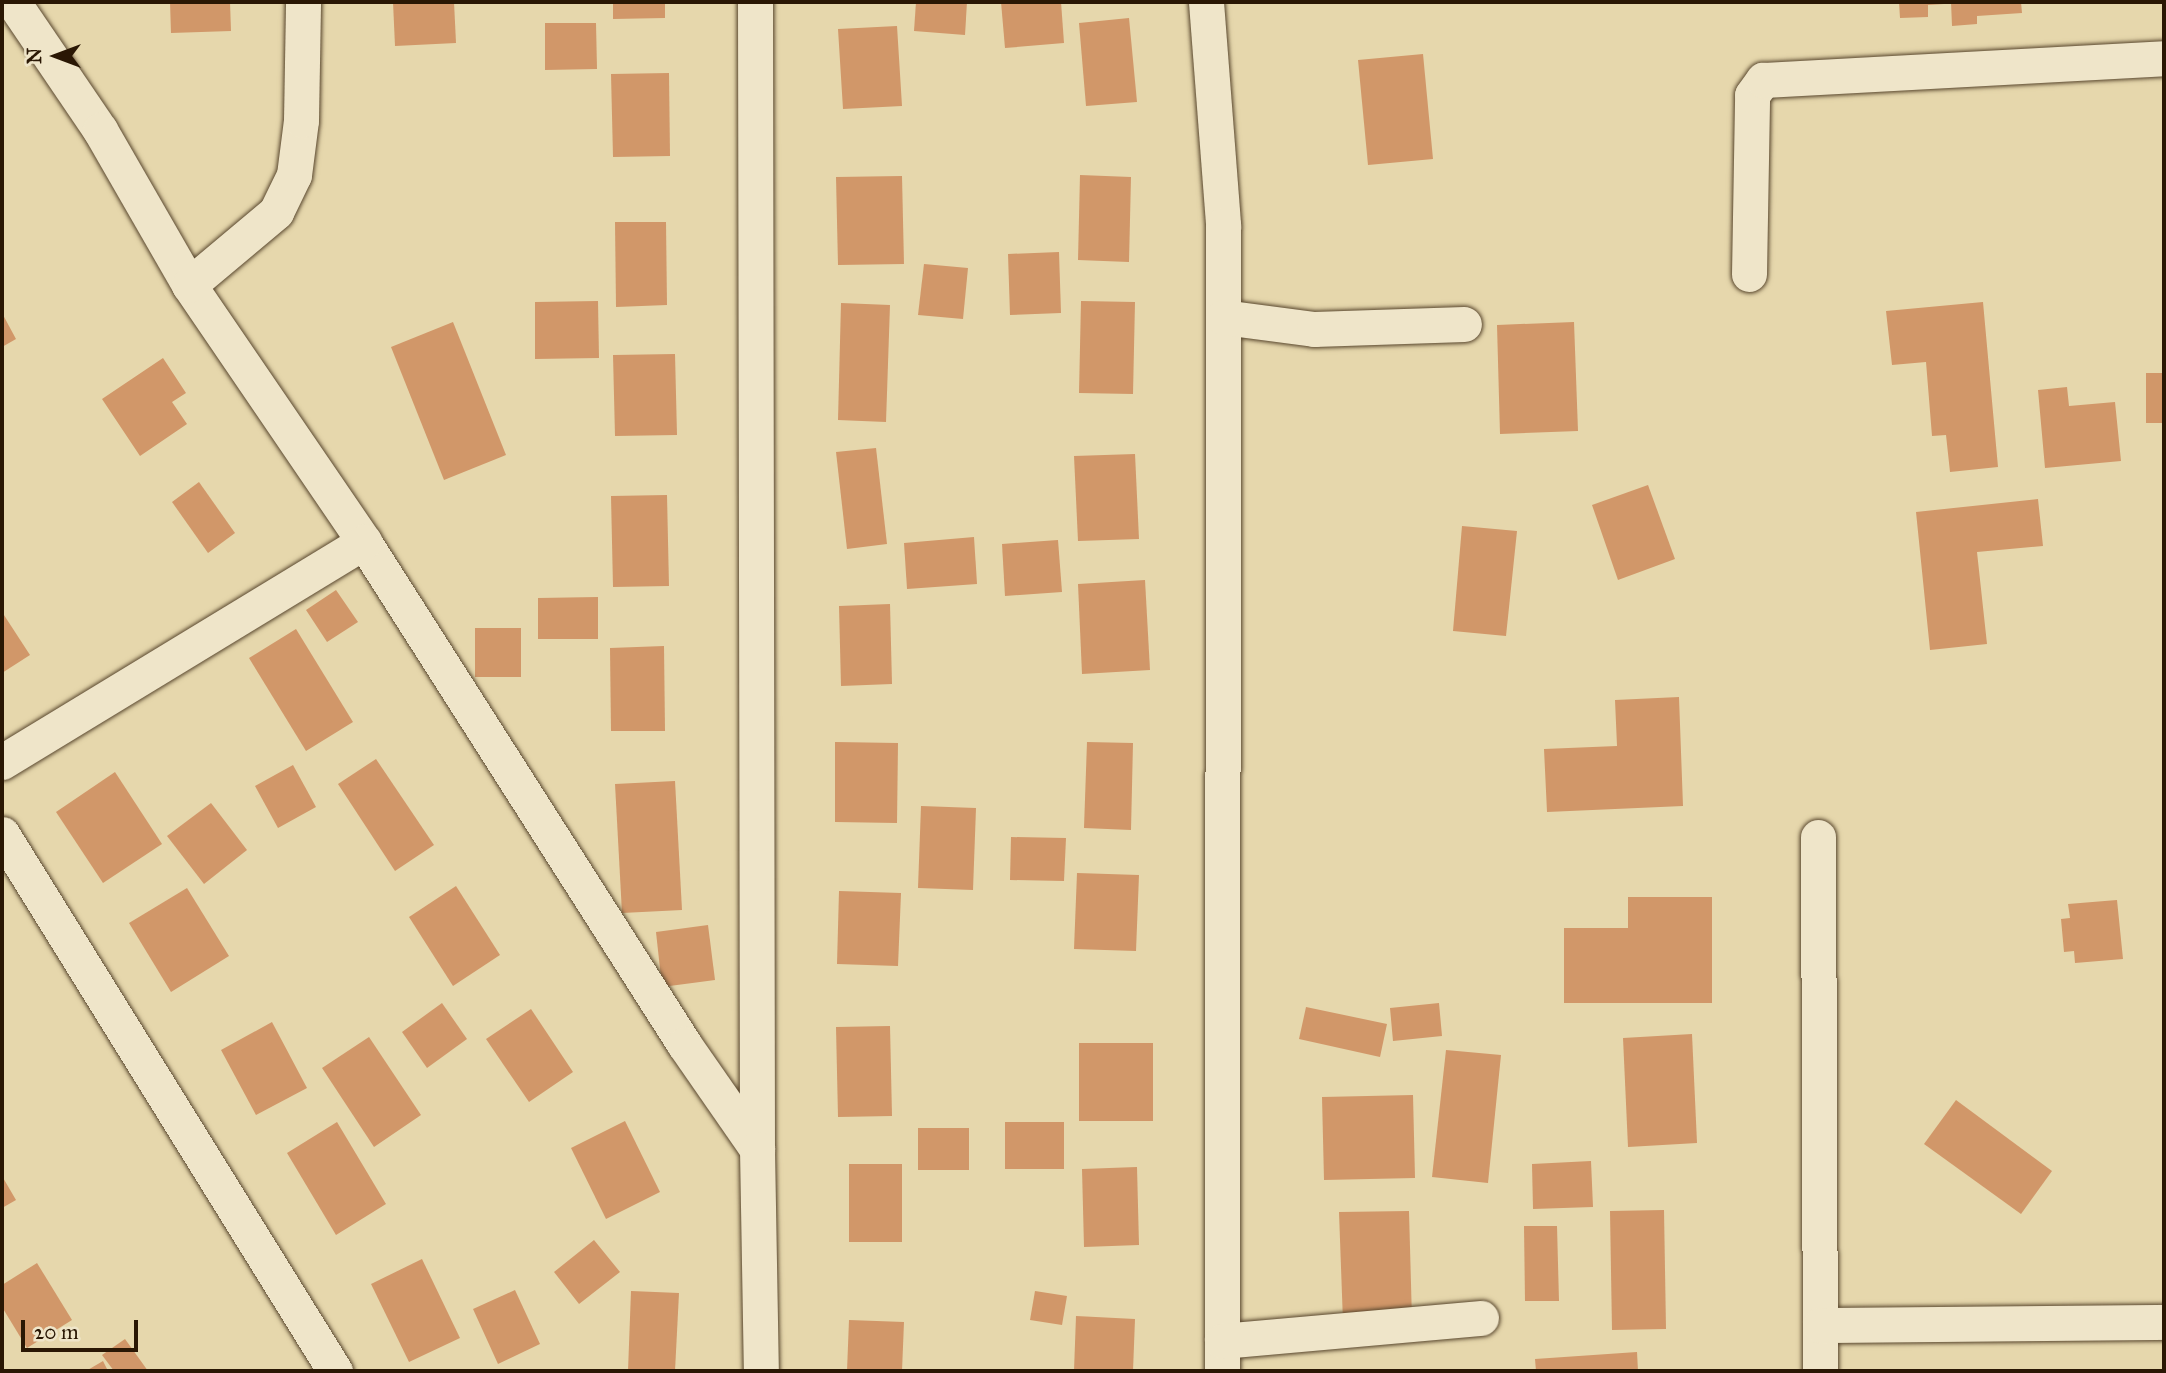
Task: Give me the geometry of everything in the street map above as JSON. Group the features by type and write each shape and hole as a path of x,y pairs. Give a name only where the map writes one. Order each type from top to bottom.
{"street":[{"path":"13,2 100,130 189,285 363,542 684,1044 757,1149"},
{"path":"189,285 276,212 294,175 301,120 303,2"},
{"path":"755,2 757,1149 761,1371"},
{"path":"1206,2 1223,225 1222,1356 1480,1318"},
{"path":"1749,274 1752,95 1763,80 2164,58"},
{"path":"1223,317 1314,329 1464,324"},
{"path":"2,762 363,542"},
{"path":"2,834 334,1371"},
{"path":"1818,836 1820,1371"},
{"path":"1820,1325 2164,1322"}],"building":[{"path":"170,2 230,2 231,31 171,33"},
{"path":"393,2 454,2 456,43 395,46"},
{"path":"613,2 665,2 665,18 613,19"},
{"path":"916,2 967,2 965,35 914,31"},
{"path":"1001,2 1061,2 1064,43 1005,48"},
{"path":"1899,2 1944,4 1928,5 1928,17 1900,18"},
{"path":"1951,2 2021,2 2022,13 1977,16 1977,24 1952,26"},
{"path":"1129,18 1137,102 1086,106 1079,23"},
{"path":"545,23 596,23 597,69 545,70"},
{"path":"897,26 902,106 843,109 838,29"},
{"path":"1423,54 1433,159 1368,165 1358,60"},
{"path":"669,73 670,156 613,157 611,74"},
{"path":"1080,175 1131,177 1129,262 1078,260"},
{"path":"902,176 904,264 838,265 836,177"},
{"path":"615,222 666,222 667,305 616,307"},
{"path":"1059,252 1061,313 1010,315 1008,254"},
{"path":"924,264 968,268 963,319 918,315"},
{"path":"598,301 599,358 535,359 535,302"},
{"path":"1081,301 1135,302 1133,394 1079,393"},
{"path":"1983,302 1998,467 1950,472 1946,435 1932,436 1926,362 1892,365 1886,311"},
{"path":"841,303 890,305 886,422 838,420"},
{"path":"2,313 16,339 2,347"},
{"path":"453,322 506,455 444,480 391,347"},
{"path":"1574,322 1578,431 1500,434 1497,325"},
{"path":"675,354 677,435 615,436 613,355"},
{"path":"163,358 186,393 172,402 187,424 140,456 102,399"},
{"path":"2146,373 2164,373 2164,423 2146,423"},
{"path":"2067,387 2069,406 2115,402 2121,461 2045,468 2038,390"},
{"path":"876,448 887,544 847,549 836,452"},
{"path":"1135,454 1139,539 1078,541 1074,456"},
{"path":"199,482 235,533 208,553 172,502"},
{"path":"1648,485 1675,559 1618,580 1592,505"},
{"path":"667,495 669,586 613,587 611,496"},
{"path":"2038,499 2043,546 1977,552 1987,644 1930,650 1916,512"},
{"path":"1462,526 1517,531 1506,636 1453,631"},
{"path":"974,537 977,584 907,589 904,543"},
{"path":"1058,540 1062,592 1005,596 1002,544"},
{"path":"1145,580 1150,670 1082,674 1078,584"},
{"path":"336,590 358,622 327,642 306,610"},
{"path":"598,597 598,639 538,639 538,598"},
{"path":"890,604 892,684 841,686 839,606"},
{"path":"2,612 30,655 2,673"},
{"path":"475,628 521,628 521,677 475,677"},
{"path":"296,629 353,722 306,751 249,658"},
{"path":"664,646 665,731 611,731 610,648"},
{"path":"1679,697 1683,806 1547,812 1544,749 1617,746 1615,700"},
{"path":"835,742 898,743 897,823 835,822"},
{"path":"1087,742 1133,743 1131,830 1084,828"},
{"path":"376,759 434,845 395,871 338,784"},
{"path":"293,765 316,807 278,828 255,786"},
{"path":"115,772 162,844 103,883 56,812"},
{"path":"675,781 682,910 622,913 615,784"},
{"path":"211,803 247,850 204,884 167,836"},
{"path":"921,806 976,808 973,890 918,888"},
{"path":"1011,837 1066,838 1064,881 1010,880"},
{"path":"1077,873 1139,875 1136,951 1074,949"},
{"path":"456,886 500,955 453,986 409,917"},
{"path":"187,888 229,956 171,992 129,923"},
{"path":"839,891 901,893 898,966 837,964"},
{"path":"1628,897 1712,897 1712,1003 1564,1003 1564,928 1628,928"},
{"path":"2117,900 2123,959 2075,963 2074,951 2064,952 2061,919 2070,918 2068,904"},
{"path":"708,925 715,980 662,987 656,932"},
{"path":"442,1003 467,1039 427,1068 402,1032"},
{"path":"1439,1003 1442,1036 1393,1041 1390,1008"},
{"path":"1306,1007 1387,1024 1380,1057 1299,1039"},
{"path":"531,1009 573,1072 529,1102 486,1039"},
{"path":"272,1022 307,1088 256,1115 221,1050"},
{"path":"890,1026 892,1116 838,1117 836,1027"},
{"path":"1692,1034 1697,1143 1628,1147 1623,1038"},
{"path":"369,1037 421,1115 374,1147 322,1068"},
{"path":"1079,1043 1153,1043 1153,1121 1079,1121"},
{"path":"1446,1050 1501,1055 1488,1183 1432,1177"},
{"path":"1413,1095 1415,1178 1324,1180 1322,1097"},
{"path":"1956,1100 2052,1171 2021,1214 1924,1144"},
{"path":"625,1121 660,1192 606,1219 571,1148"},
{"path":"337,1122 386,1204 336,1235 287,1153"},
{"path":"1005,1122 1064,1122 1064,1169 1005,1169"},
{"path":"918,1128 969,1128 969,1170 918,1170"},
{"path":"1591,1161 1593,1207 1533,1209 1532,1164"},
{"path":"849,1164 902,1164 902,1242 849,1242"},
{"path":"1137,1167 1139,1245 1084,1247 1082,1169"},
{"path":"2,1176 16,1200 2,1208"},
{"path":"1664,1210 1666,1329 1612,1330 1610,1211"},
{"path":"1409,1211 1412,1320 1343,1322 1339,1212"},
{"path":"1524,1226 1557,1226 1559,1301 1525,1301"},
{"path":"594,1240 620,1272 579,1304 554,1272"},
{"path":"422,1259 460,1338 409,1362 371,1284"},
{"path":"37,1263 72,1320 27,1348 2,1307 2,1285"},
{"path":"515,1290 540,1344 498,1364 473,1309"},
{"path":"631,1291 679,1293 675,1371 628,1371"},
{"path":"1035,1291 1067,1296 1062,1325 1030,1320"},
{"path":"1076,1316 1135,1319 1133,1371 1074,1371"},
{"path":"849,1320 904,1322 902,1371 847,1371"},
{"path":"125,1339 148,1371 114,1371 102,1355"},
{"path":"1637,1352 1638,1371 1536,1371 1535,1359"},
{"path":"103,1361 108,1371 86,1371"}]}
